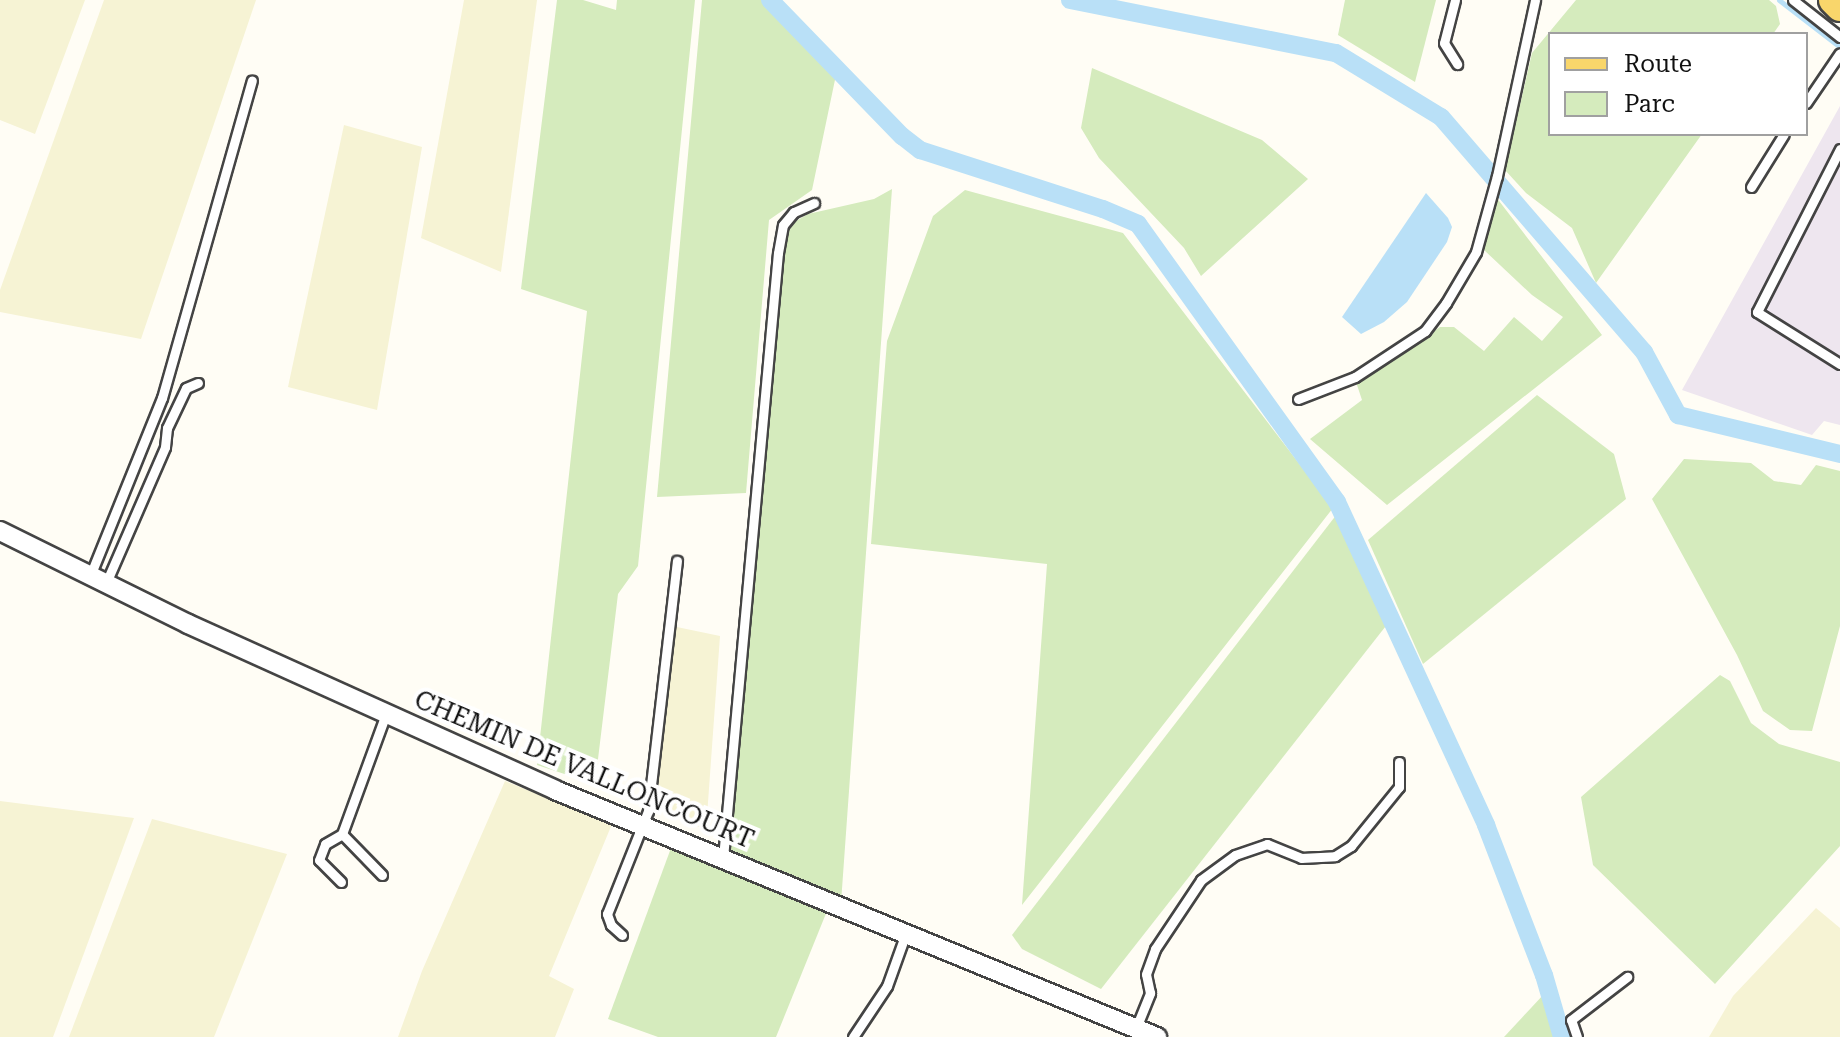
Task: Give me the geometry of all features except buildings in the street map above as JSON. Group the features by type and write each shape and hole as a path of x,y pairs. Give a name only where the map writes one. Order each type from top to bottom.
{"main road":[{"path":"1833,0 1840,7"}],"street":[{"name":"CHEMIN DE VALLONCOURT","path":"0,531 386,714 642,826 1157,1037"}],"lane":[{"path":"1455,0 1444,43 1457,64"},
{"path":"1298,399 1325,391 1367,369 1425,331 1446,303 1476,252 1497,176 1535,0"},
{"path":"1793,0 1840,37"},
{"path":"1808,100 1840,53"},
{"path":"98,580 162,398 252,80"},
{"path":"1751,187 1783,136"},
{"path":"1840,149 1757,312 1840,364"},
{"path":"723,858 778,253 783,225 794,212 814,203"},
{"path":"98,580 165,447 167,428 186,388 198,383"},
{"path":"622,935 611,925 607,914 648,811 677,561"},
{"path":"341,882 319,860 325,844 342,834 386,714"},
{"path":"1136,1028 1150,993 1146,974 1155,949 1201,880 1235,855 1267,844 1301,858 1335,856 1351,846 1399,787 1399,762"},
{"path":"342,834 382,875"},
{"path":"853,1037 887,986 906,933"},
{"path":"1577,1037 1571,1020 1627,977"}],"shaded area":[{"path":"0,0 85,0 35,134 0,120"},
{"path":"104,0 256,0 141,339 0,312 0,290"},
{"path":"464,0 537,0 501,272 421,238"},
{"path":"1840,106 1840,425 1824,421 1812,435 1682,390"},
{"path":"344,125 422,147 377,410 288,387"},
{"path":"672,626 720,636 706,830 655,808"},
{"path":"505,781 612,824 549,976 574,989 555,1037 398,1037 422,971"},
{"path":"0,801 134,818 53,1037 0,1037"},
{"path":"152,819 287,854 214,1037 69,1037"},
{"path":"1816,908 1840,928 1840,1037 1709,1037 1733,996"}],"green space":[{"path":"557,0 583,0 616,10 617,0 695,0 638,566 618,594 595,784 537,765 587,311 521,289"},
{"path":"702,0 763,0 836,75 812,190 769,220 746,493 657,497"},
{"path":"1345,0 1436,0 1415,82 1338,35"},
{"path":"1576,0 1769,0 1776,6 1780,24 1774,32 1549,32"},
{"path":"1548,34 1548,136 1701,136 1596,283 1572,228 1526,193 1505,170 1532,53"},
{"path":"1092,68 1262,140 1308,179 1201,276 1184,248 1099,158 1081,128"},
{"path":"892,189 841,903 726,853 786,227 808,214 874,199"},
{"path":"965,190 1123,233 1333,508 1022,905 1047,564 871,544 887,341 933,216"},
{"path":"1496,197 1602,335 1387,505 1310,439 1362,400 1356,382 1440,327 1454,327 1484,351 1514,317 1542,341 1563,317 1532,295 1484,250"},
{"path":"1537,395 1614,454 1626,499 1423,664 1368,540"},
{"path":"1684,459 1751,463 1774,481 1801,485 1816,465 1840,471 1840,626 1812,731 1790,730 1763,711 1737,655 1652,499"},
{"path":"1337,514 1389,622 1101,989 1022,949 1012,935"},
{"path":"1720,675 1730,681 1751,723 1779,744 1840,762 1840,846 1715,984 1593,865 1581,797"},
{"path":"671,848 827,911 776,1037 658,1037 608,1019"},
{"path":"1544,994 1558,1037 1504,1037"}],"water":[{"path":"1426,193 1452,227 1447,242 1407,302 1384,322 1361,334 1342,317"}],"waterway":[{"path":"770,0 902,136 920,150 1103,209 1138,224 1337,502 1486,825 1544,975 1562,1037"},
{"path":"1070,0 1336,53 1441,117 1644,352 1678,415 1840,454"},
{"path":"1779,0 1840,47"}]}
